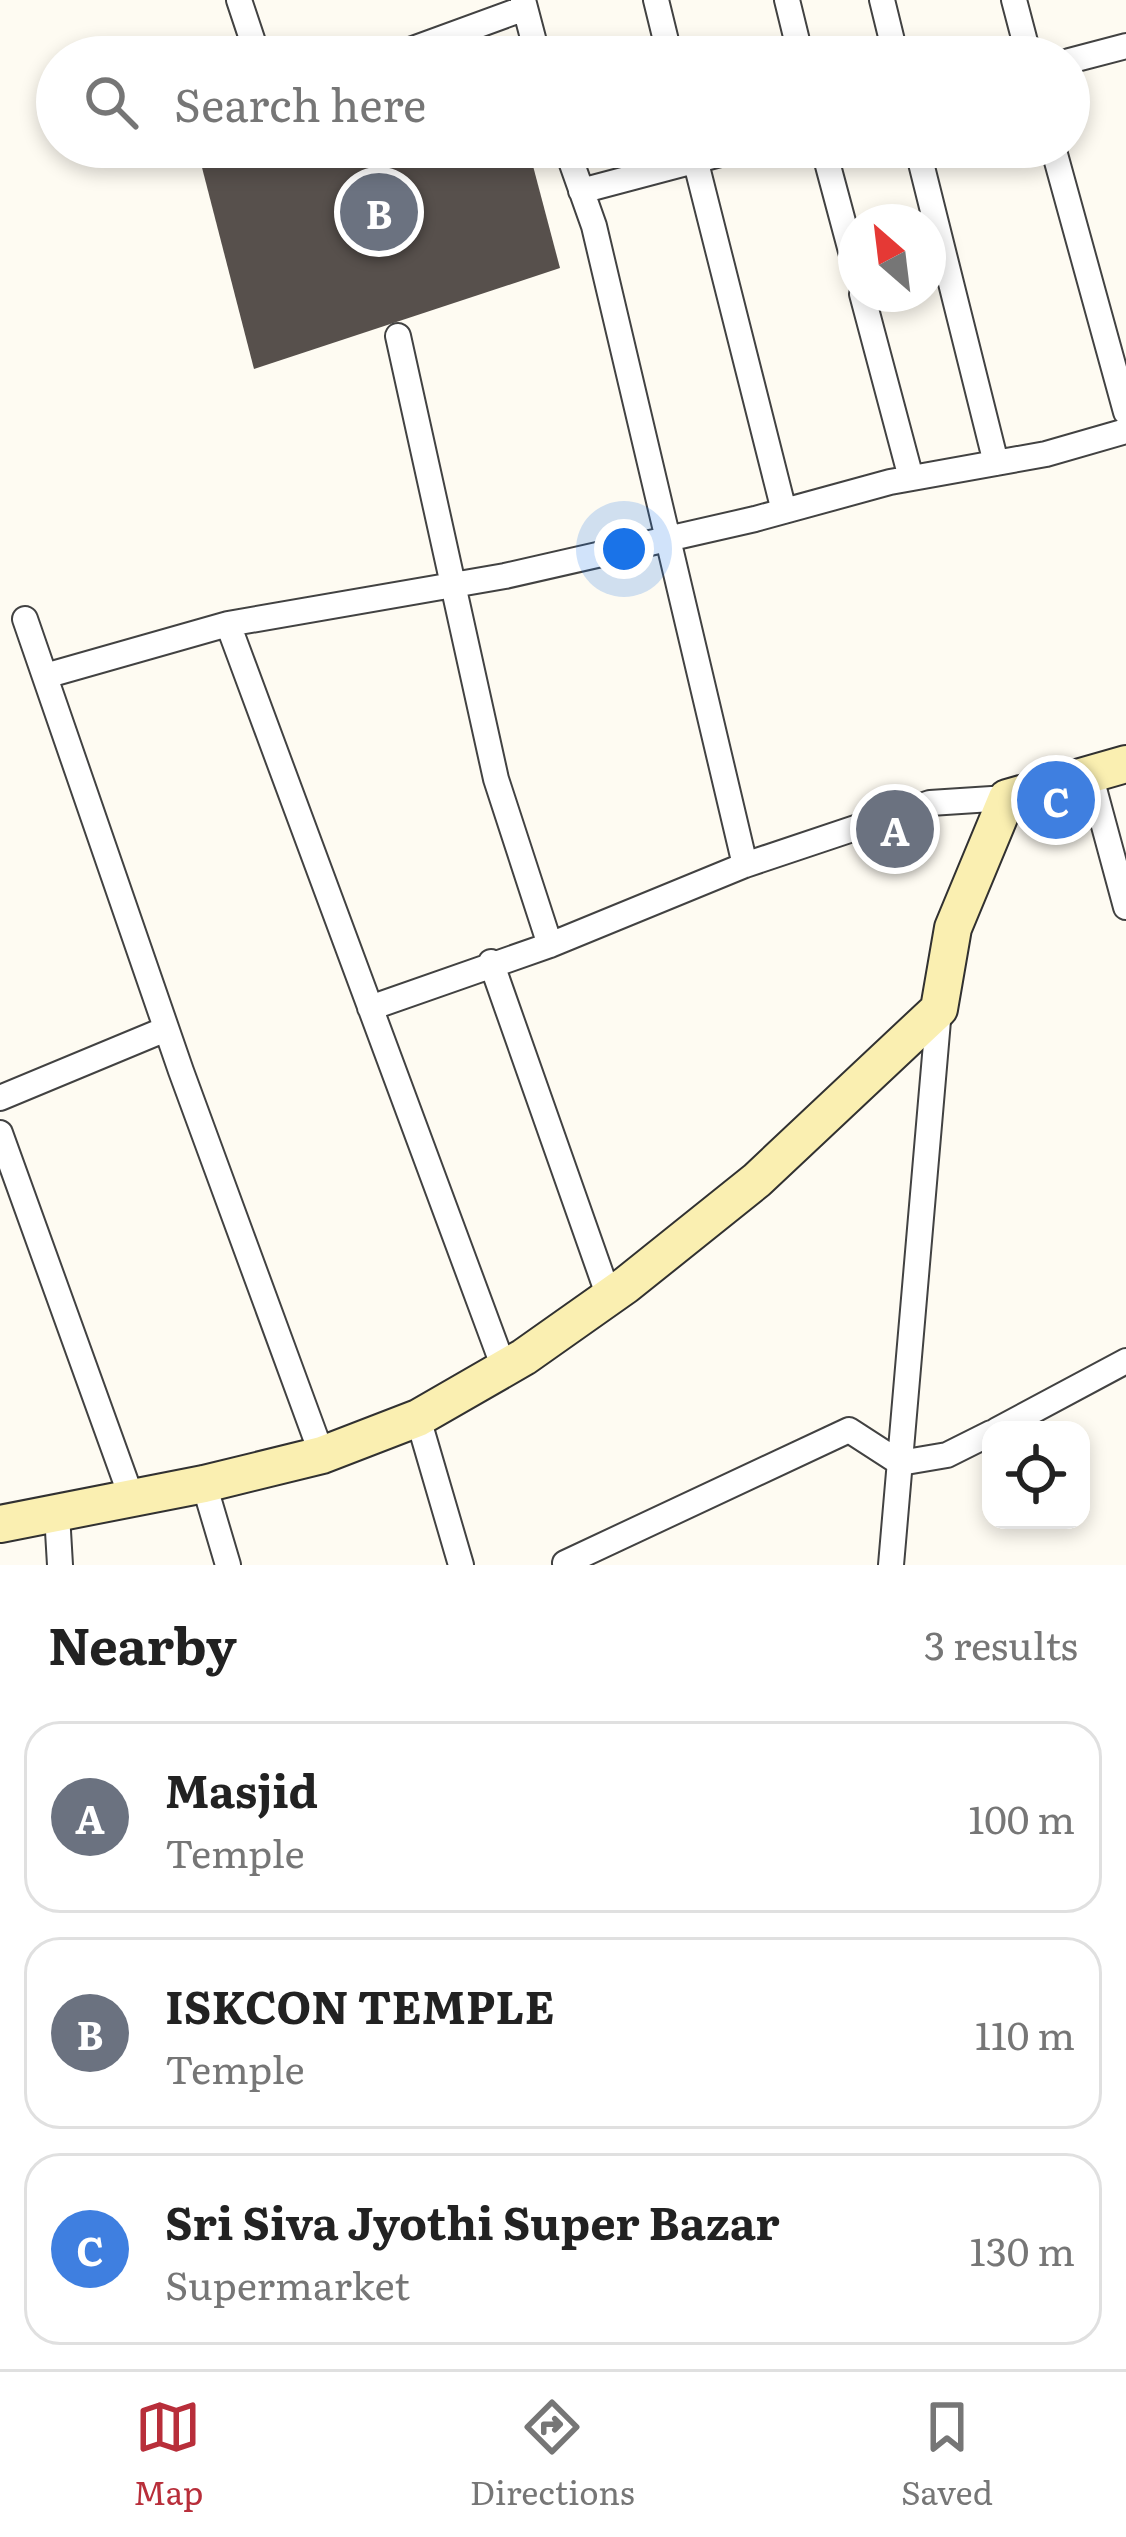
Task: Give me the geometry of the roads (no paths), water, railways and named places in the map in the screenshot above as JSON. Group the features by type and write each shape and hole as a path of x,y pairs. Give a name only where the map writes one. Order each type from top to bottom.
{"street":[{"path":"239,0 251,36"},
{"path":"656,0 665,36"},
{"path":"787,0 796,36"},
{"path":"882,0 891,36"},
{"path":"1014,0 1023,36"},
{"path":"444,36 524,4 532,36"},
{"path":"1090,55 1126,46"},
{"path":"573,168 668,538 745,866"},
{"path":"581,191 651,168"},
{"path":"698,168 784,511"},
{"path":"829,168 839,204"},
{"path":"922,168 996,463"},
{"path":"1059,168 1126,412"},
{"path":"867,312 911,478"},
{"path":"398,336 449,586 496,779 550,945"},
{"path":"45,676 228,624 449,586 1126,431"},
{"path":"25,619 166,1029 322,1455"},
{"path":"228,624 504,1368"},
{"path":"370,1008 490,962 550,945 745,866 930,802 1007,798 1126,764"},
{"path":"1090,774 1126,907"},
{"path":"891,1565 939,1009 953,928 1007,798"},
{"path":"490,962 609,1298"},
{"path":"0,1524 204,1484 322,1455 418,1418 609,1298 757,1180 939,1009"},
{"path":"0,1098 166,1029"},
{"path":"0,1133 132,1499"},
{"path":"1014,1421 1126,1361"},
{"path":"418,1418 461,1565"},
{"path":"565,1563 849,1430 900,1463 947,1455 982,1438"},
{"path":"204,1484 228,1565"},
{"path":"57,1514 60,1565"}],"place":[{"name":"ISKCON TEMPLE","path":"379,212"},
{"name":"Sri Siva Jyothi Super Bazar","path":"1056,800"},
{"name":"Masjid","path":"895,829"}]}
